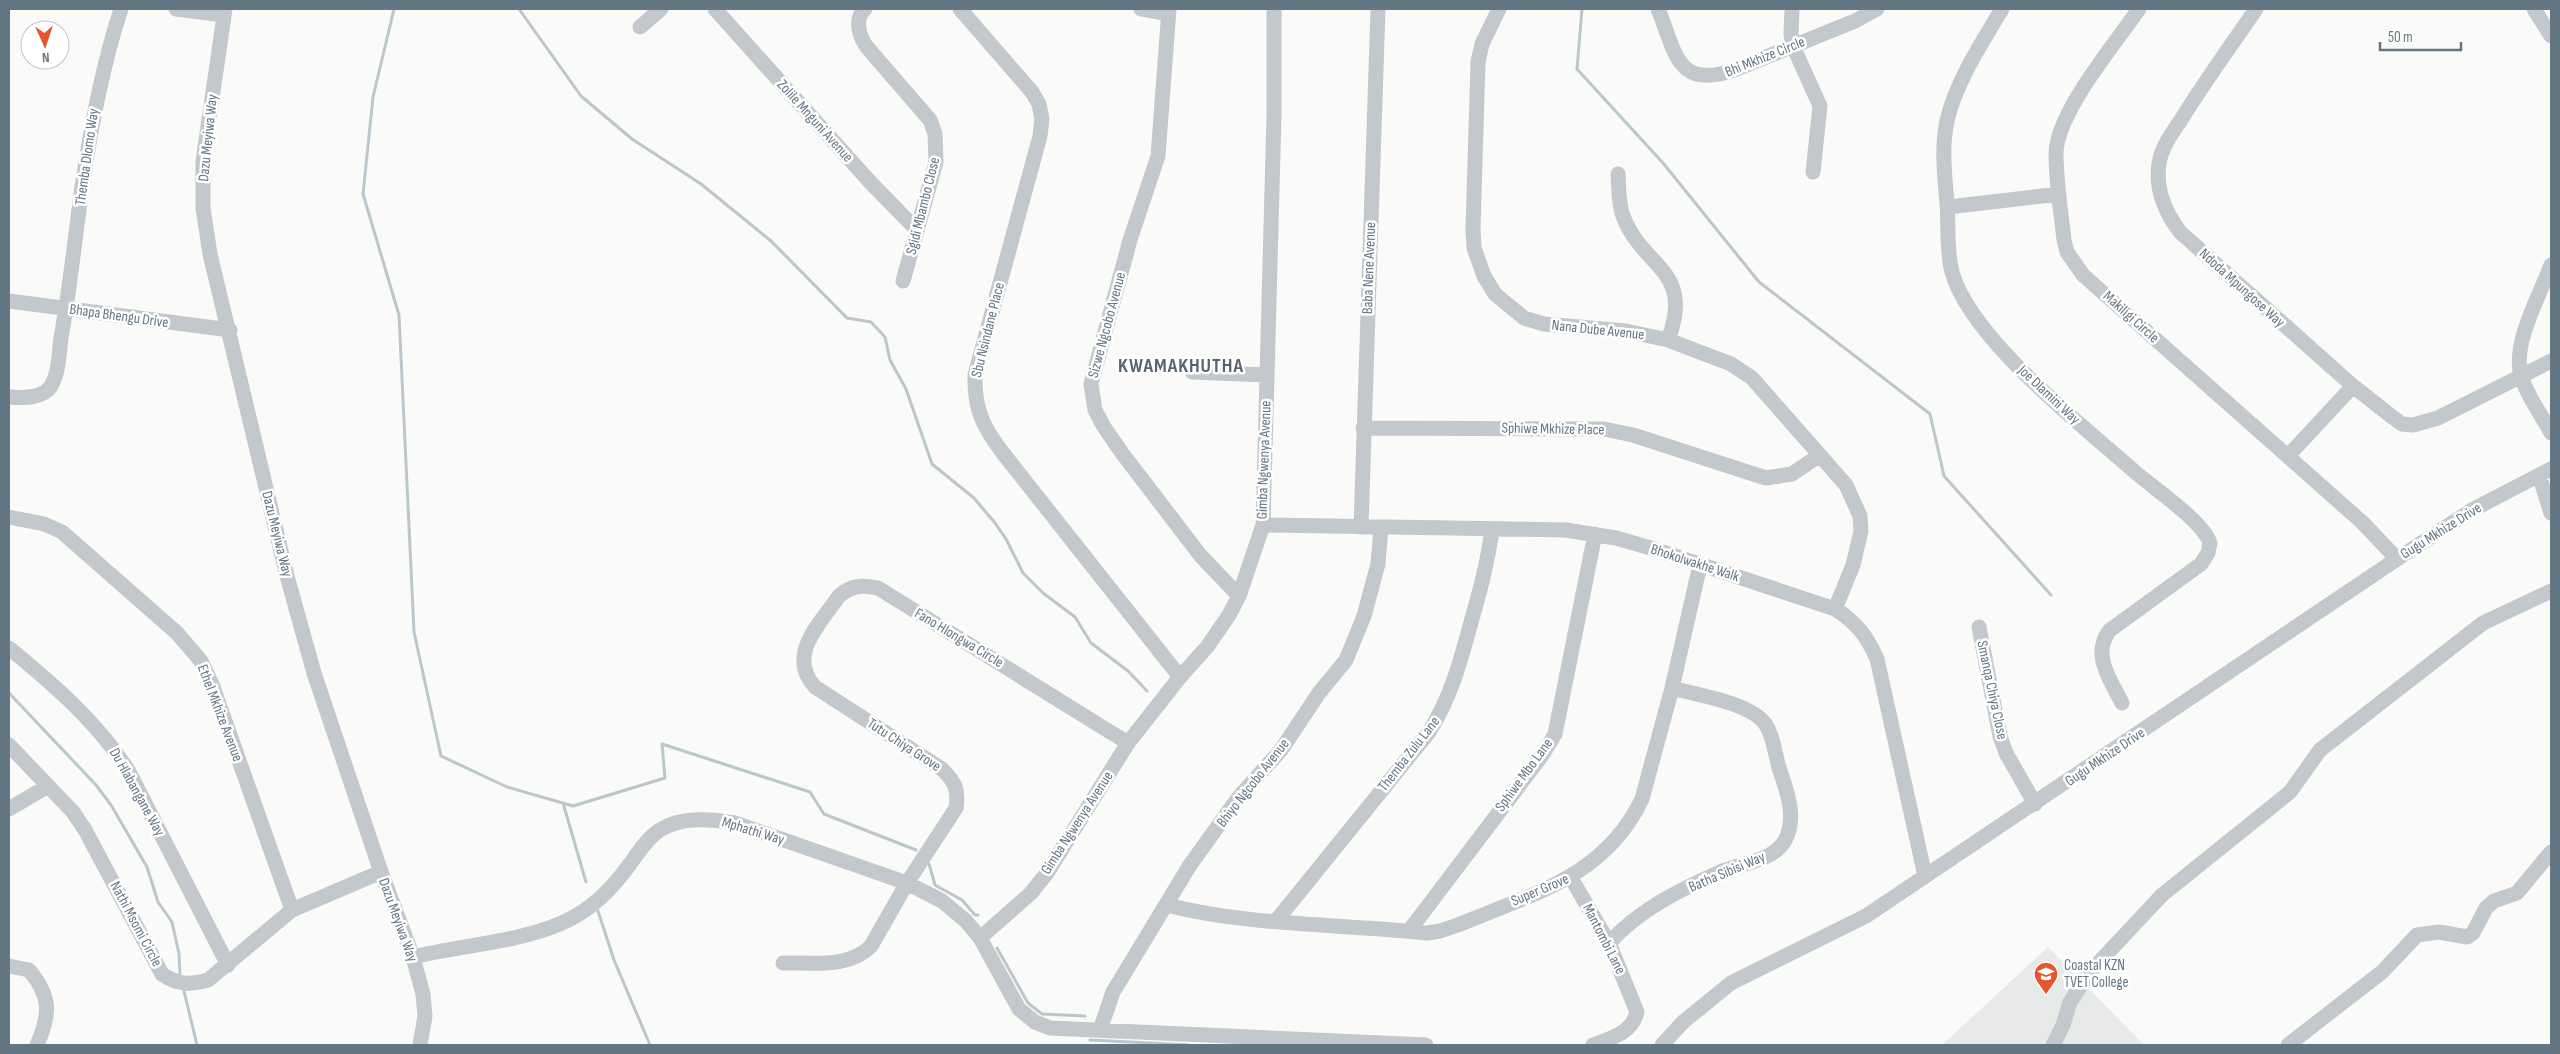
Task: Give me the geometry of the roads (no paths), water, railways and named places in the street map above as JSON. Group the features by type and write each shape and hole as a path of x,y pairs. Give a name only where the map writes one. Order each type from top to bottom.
{"street":[{"name":"Themba Dlomo Way","path":"9,397 40,395 52,386 68,309 82,187 97,93 121,9"},
{"path":"176,9 225,12"},
{"path":"640,27 661,9"},
{"name":"Zolile Mnguni Avenue","path":"715,9 870,182 917,230"},
{"name":"Sgidi Mbambo Close","path":"865,9 859,20 861,37 866,46 930,120 935,134 936,162 903,281"},
{"name":"Sbu Nsindane Place","path":"960,9 1032,92 1039,104 1042,119 1031,172 975,375 974,395 979,416 988,434 1000,450 1180,677"},
{"path":"1141,9 1168,12"},
{"name":"Gimba Ngwenya Avenue","path":"980,938 1031,892 1047,873 1128,743 1206,647 1229,615 1239,596 1263,525 1274,115 1274,9"},
{"name":"Baba Nene Avenue","path":"1361,527 1378,9"},
{"name":"Nana Dube Avenue","path":"1499,9 1482,44 1476,80 1473,229 1474,248 1484,276 1495,294 1524,318 1544,324 1626,331 1668,340 1731,364 1752,378 1846,485 1860,516 1862,532 1858,548 1834,609"},
{"name":"Bhi Mkhize Circle","path":"1658,9 1682,66 1690,74 1704,78 1715,77 1734,70 1855,21 1877,9"},
{"path":"1792,9 1791,34 1793,46 1820,106 1813,172"},
{"name":"Joe Dlamini Way","path":"2002,9 1955,96 1947,120 1944,141 1952,271 1960,293 1972,314 2012,360 2127,465 2198,524 2208,537 2210,543 2208,553 2201,564 2110,630 2104,638 2101,646 2102,658 2122,703"},
{"name":"Makiligi Circle","path":"2139,9 2065,118 2056,152 2059,194 2067,252 2083,274 2363,523 2397,559"},
{"name":"Ndoda Mpungose Way","path":"2256,9 2168,140 2159,164 2162,201 2167,215 2180,232 2353,386 2396,420 2413,425 2438,418 2551,361"},
{"path":"2534,9 2551,36"},
{"name":"Dazu Meyiwa Way","path":"225,12 202,161 203,208 210,254 230,330 287,576 314,673 381,872 413,957 425,1006 420,1045"},
{"name":"Sizwe Ngcobo Avenue","path":"1168,12 1158,156 1130,240 1094,370 1091,394 1104,427 1122,453 1200,555 1239,596"},
{"path":"1618,174 1623,217 1638,240 1664,271 1673,287 1676,309 1668,340"},
{"path":"1948,207 2059,194"},
{"path":"2551,265 2520,350 2521,376 2551,433"},
{"name":"Bhapa Bhengu Drive","path":"9,301 230,330"},
{"path":"1192,372 1267,375"},
{"path":"2288,456 2353,386"},
{"name":"Sphiwe Mkhize Place","path":"1363,428 1604,429 1633,435 1766,478 1792,474 1820,455"},
{"path":"2545,472 2551,513"},
{"name":"Gugu Mkhize Drive","path":"1662,1045 1683,1022 1731,983 1778,958 1841,930 2035,804 2472,510 2545,472"},
{"name":"Ethel Mkhize Avenue","path":"9,516 44,524 62,532 190,647 213,687 292,910"},
{"name":"Bhokolwakhe Walk","path":"1263,525 1566,530 1595,534 1700,564 1834,609 1852,620 1862,630 1869,640 1877,660 1925,876"},
{"name":"Bhiyo Ngcobo Avenue","path":"1100,1030 1113,992 1190,865 1239,798 1282,750 1318,693 1346,660 1364,616 1378,564 1381,527"},
{"name":"Themba Zulu Lane","path":"1276,920 1429,732 1448,700 1483,577 1492,529"},
{"name":"Sphiwe Mbo Lane","path":"1409,931 1550,744 1558,719 1595,534"},
{"name":"Super Grove","path":"1167,905 1191,911 1276,920 1409,931 1440,931 1571,878 1605,851 1619,837 1635,815 1649,779 1700,564"},
{"name":"Fano Hlongwa Circle","path":"805,647 839,596 846,590 864,585 878,588 1128,743"},
{"path":"2053,1045 2064,1025 2074,995 2089,973 2162,896 2290,792 2320,750 2483,623 2551,591"},
{"name":"Smanqa Chiya Close","path":"1979,627 2000,736 2006,753 2035,804"},
{"name":"Tutu Chiya Grove","path":"805,647 802,665 808,680 942,768 955,781 958,794 956,808 907,883"},
{"name":"Du Hlabangane Way","path":"9,648 93,724 113,747 128,770 228,965"},
{"name":"Batha Sibisi Way","path":"1609,943 1634,918 1647,909 1720,872 1775,851 1784,842 1790,827 1791,808 1771,735 1761,718 1748,710 1672,688"},
{"name":"Nathi Msomi Circle","path":"9,745 73,812 85,830 162,974 180,983 192,985 208,980 292,910 381,872"},
{"path":"9,809 48,786"},
{"name":"Mphathi Way","path":"413,957 539,932 563,922 604,897 641,850 660,830 682,822 709,819 735,823 907,883 955,911 980,938 1019,1009 1035,1022 1050,1028 1100,1030"},
{"path":"2288,1045 2382,972 2417,936 2440,932 2467,937 2473,933 2486,908 2494,901 2517,893 2551,852"},
{"name":"Mantombi Lane","path":"1571,878 1609,943 1638,1012 1635,1021 1619,1041"},
{"path":"783,963 837,962 852,960 863,954 880,932 907,883"},
{"path":"9,966 29,970 36,978 47,1003 44,1029 37,1045"},
{"path":"1100,1030 1426,1045"},
{"path":"1594,1045 1619,1041"}],"waterway":[{"path":"394,9 373,97 363,194 399,315 414,632 441,756 507,787 573,806 665,778 662,744 810,792 824,814 916,850"},
{"path":"519,9 581,96 632,139 701,184 771,241 847,318 871,322 885,337 890,360 906,389 932,464 974,498 995,523 1006,539 1023,573 1043,593 1075,617 1091,643 1128,671 1147,691"},
{"path":"1582,9 1577,69 1663,163 1759,282 1930,414 1944,476 2051,595"},
{"path":"9,693 96,785 111,805 147,867 158,902 172,922 179,954 180,975"},
{"path":"563,803 586,882"},
{"path":"929,864 935,885 962,900 975,915 978,915"},
{"path":"598,911 614,960 650,1045"},
{"path":"997,948 1028,1003 1042,1014 1085,1016"},
{"path":"184,991 197,1045"},
{"path":"1090,1040 1189,1045"}],"place":[{"name":"Coastal KZN TVET College","path":"2046,995"}],"district":[{"name":"KWAMAKHUTHA","path":"1181,366"}]}
